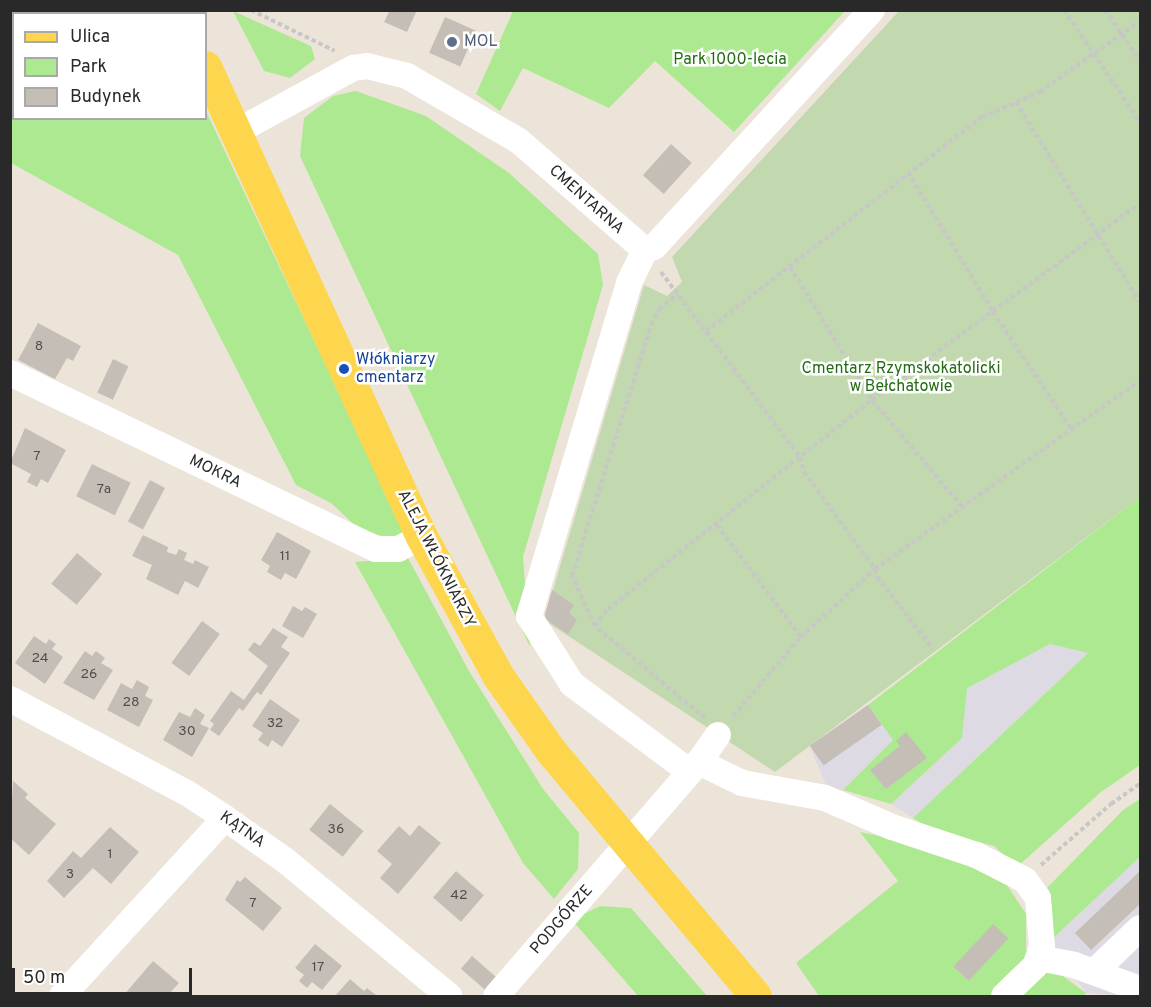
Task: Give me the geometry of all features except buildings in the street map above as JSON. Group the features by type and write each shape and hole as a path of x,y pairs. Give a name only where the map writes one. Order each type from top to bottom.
{"main road":[{"name":"ALEJA WŁÓKNIARZY","path":"207,69 234,133 422,537 499,677 551,751 756,996"}],"street":[{"path":"872,10 654,247 645,250 629,283 530,616 572,684 695,767 742,783 825,798 892,827 976,855 1025,880 1038,897 1042,911 1039,958 1004,996"},
{"path":"234,133 342,74 367,66"},
{"name":"CMENTARNA","path":"367,66 406,76 519,141 645,250"},
{"name":"MOKRA","path":"10,374 376,549 398,549 422,537"},
{"name":"KĄTNA","path":"10,699 187,793 225,818 295,868 449,996"},
{"path":"695,767 720,733"},
{"name":"PODGÓRZE","path":"496,996 695,767"},
{"path":"62,996 225,818"},
{"path":"1095,971 1140,928"},
{"path":"1039,958 1095,971 1140,989"}],"path":[{"path":"252,10 367,66"},
{"path":"1064,10 1140,122"},
{"path":"1105,10 1140,61"},
{"path":"706,331 908,172 982,117 1040,92 1140,21"},
{"path":"1016,102 1100,232 1140,303"},
{"path":"908,172 993,312 1072,430"},
{"path":"595,626 608,609 872,400 1140,203"},
{"path":"645,250 801,458 804,472 875,569 877,577 933,649"},
{"path":"790,267 872,400 963,507"},
{"path":"678,294 659,309 651,325 572,576 595,626 720,733 801,637 875,569 1140,381"},
{"path":"717,525 801,637"},
{"path":"1025,880 1111,804 1140,784"}],"shaded area":[{"path":"1050,644 1088,653 913,818 891,804 962,738 966,688"},
{"path":"868,705 893,740 843,790 829,793 810,746"},
{"path":"1140,857 1140,996 1086,993 1050,941"}],"green space":[{"name":"Park 1000-lecia","path":"513,10 845,11 734,132 655,61 609,108 523,68 500,111 476,94"},
{"path":"11,11 150,11 12,12 12,120 207,120 207,113 410,544 359,529 331,503 296,485 178,255 11,163"},
{"path":"233,11 311,46 315,59 290,78 264,71"},
{"name":"Cmentarz Rzymskokatolicki w Bełchatowie","path":"899,11 1140,11 1140,497 775,772 544,620 644,285 667,296 682,282 672,257"},
{"path":"356,91 426,116 509,173 598,254 603,285 523,557 530,647 300,156 304,118 333,96"},
{"path":"1140,497 1140,765 1101,792 1017,867 994,846 929,829 913,818 1088,653 1050,644 967,688 962,738 891,804 843,790 893,740 868,705"},
{"path":"408,558 469,671 543,789 579,833 578,869 554,899 523,863 355,562"},
{"path":"1140,799 1140,857 1050,941 1052,907 1045,890 1123,810"},
{"path":"860,832 928,846 1005,882 1026,914 1026,949 1086,993 1084,996 819,996 796,963 898,881"},
{"path":"600,906 631,908 707,996 638,996 572,920"}],"place":[{"name":"MOL","path":"452,42"},
{"name":"Włókniarzy cmentarz","path":"344,369"}]}
